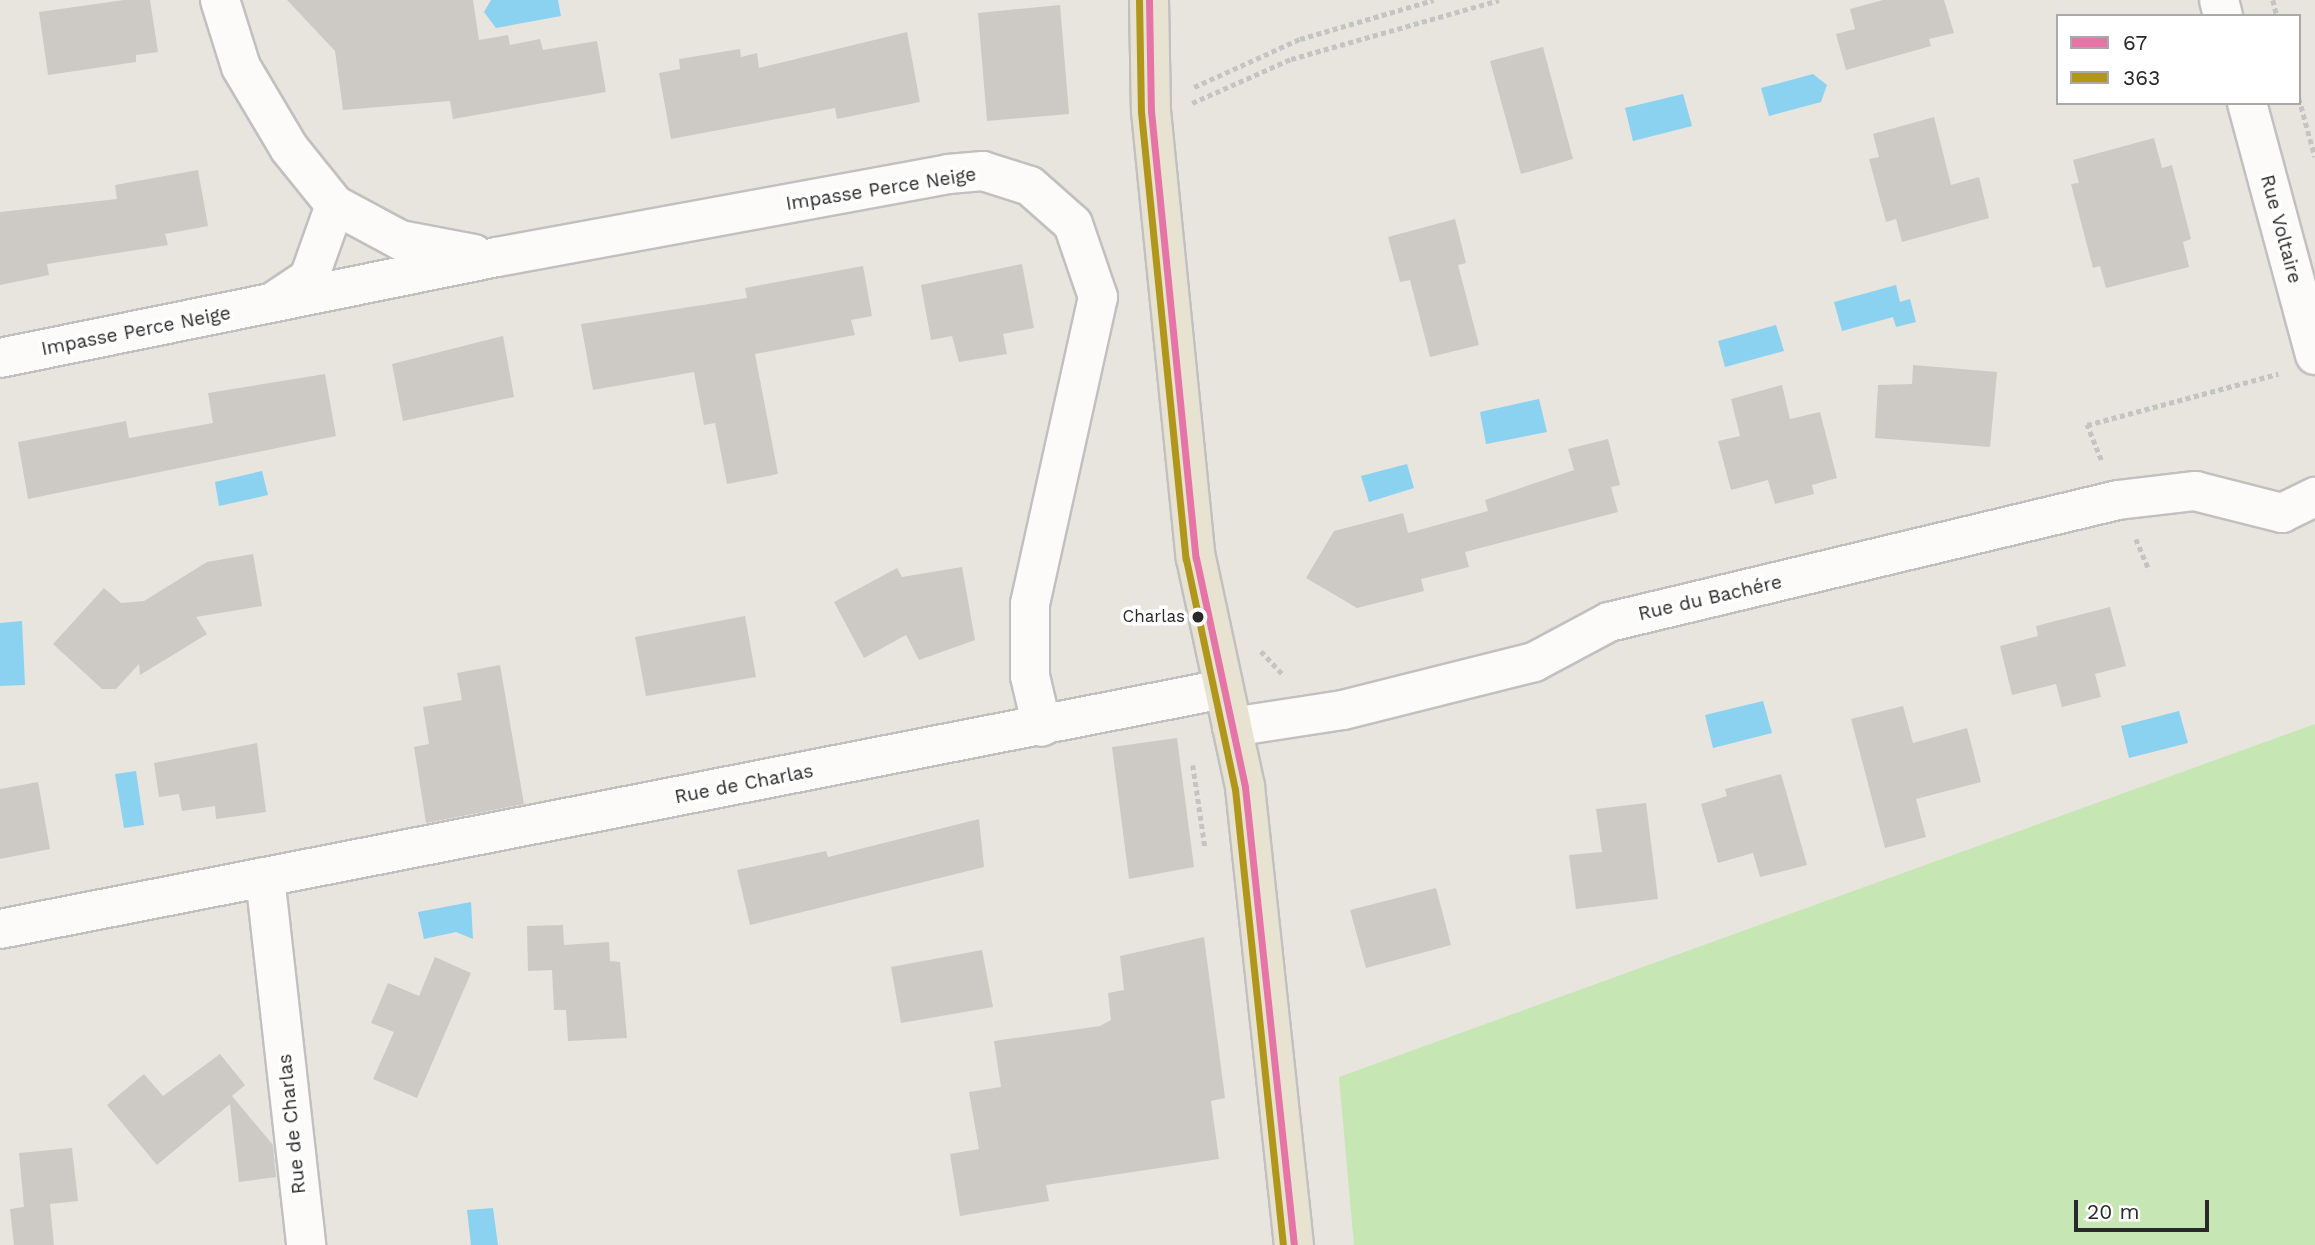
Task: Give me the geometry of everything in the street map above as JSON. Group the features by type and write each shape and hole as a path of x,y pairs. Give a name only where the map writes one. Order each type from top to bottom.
{"main road":[{"path":"1149,0 1164,103 1196,558 1245,787 1294,1245"}],"street":[{"name":"Impasse Perce Neige","path":"220,0 241,67 289,148 335,205 400,240 497,257"},
{"name":"Rue Voltaire","path":"2247,105 2299,364"},
{"name":"Impasse Perce Neige","path":"0,358 497,257 948,174 983,171 1030,186 1073,224 1098,297 1030,604 1030,676 1042,727"},
{"name":"Impasse Perce Neige","path":"271,303 309,278 335,205"},
{"name":"Rue du Bachére","path":"1232,727 1343,710 1534,662 1609,622 2118,500 2195,491 2283,513 2315,497"},
{"name":"Rue de Charlas","path":"0,929 1042,727 1223,689"},
{"name":"Rue de Charlas","path":"265,877 306,1245"}],"path":[{"path":"1164,103 1180,93 1300,39 1433,0"},
{"path":"1164,103 1291,59 1499,0"},
{"path":"2301,105 2315,158"},
{"path":"2149,570 2087,425 2299,364"}],"green space":[{"path":"2315,724 2315,1245 1354,1245 1339,1077"}],"water":[{"path":"491,0 558,0 561,16 496,28 484,12"},
{"path":"1813,74 1827,85 1821,102 1769,116 1761,88"},
{"path":"1683,94 1692,126 1633,141 1625,108"},
{"path":"1896,285 1900,302 1910,299 1916,322 1896,327 1893,317 1842,331 1834,302"},
{"path":"1776,325 1784,351 1725,367 1718,341"},
{"path":"1539,399 1547,432 1486,444 1480,412"},
{"path":"1407,464 1414,488 1369,502 1361,476"},
{"path":"262,471 268,495 219,506 215,482"},
{"path":"22,621 25,685 0,686 0,623"},
{"path":"1763,701 1772,733 1713,748 1705,715"},
{"path":"2179,711 2188,743 2129,758 2121,726"},
{"path":"136,771 144,825 124,828 115,774"},
{"path":"471,902 473,939 456,932 424,939 418,912"},
{"path":"493,1208 498,1245 471,1245 467,1210"}],"building":[{"path":"124,0 150,0 158,52 136,55 136,62 48,75 39,12"},
{"path":"287,0 473,0 479,40 508,35 510,45 540,39 543,50 597,41 606,92 453,119 450,101 343,110 335,51"},
{"path":"1883,0 1944,0 1954,33 1929,39 1931,46 1846,70 1836,34 1855,29 1850,9"},
{"path":"1060,5 1069,114 987,121 978,13"},
{"path":"907,32 920,102 837,119 835,108 671,139 659,73 680,69 679,59 740,49 741,57 757,53 759,68"},
{"path":"1543,47 1573,159 1521,174 1490,61"},
{"path":"1934,117 1951,185 1979,177 1989,218 1902,242 1896,219 1886,222 1869,159 1879,157 1873,134"},
{"path":"2154,138 2162,168 2172,165 2191,239 2183,242 2189,267 2106,288 2100,266 2093,268 2071,184 2079,183 2073,160"},
{"path":"198,170 208,226 165,234 168,245 47,264 49,275 0,285 0,212 117,199 115,185"},
{"path":"1455,219 1466,263 1458,265 1479,345 1430,357 1410,280 1400,282 1388,237"},
{"path":"1022,264 1034,328 1003,334 1007,354 959,362 952,336 931,340 921,285"},
{"path":"863,266 872,316 851,320 855,335 755,354 778,474 727,484 715,423 704,425 694,372 593,390 581,324 747,298 745,288"},
{"path":"503,336 514,397 403,421 392,364"},
{"path":"1913,365 1997,372 1990,447 1875,438 1878,385 1912,384"},
{"path":"325,374 336,436 28,499 18,442 126,421 129,438 213,423 208,393"},
{"path":"1782,385 1790,419 1820,412 1837,478 1812,485 1814,494 1775,504 1768,480 1731,490 1718,441 1740,436 1731,399"},
{"path":"1608,439 1620,485 1611,487 1618,512 1465,552 1469,567 1421,579 1424,591 1357,608 1306,578 1334,531 1403,513 1408,533 1488,511 1485,500 1574,470 1568,449"},
{"path":"253,554 262,606 196,617 207,634 140,675 139,664 116,689 102,689 53,644 104,588 121,603 144,601 207,562"},
{"path":"962,567 975,640 919,660 906,635 864,658 834,602 897,568 902,577"},
{"path":"2110,607 2126,666 2095,674 2101,697 2062,707 2056,684 2012,695 2000,646 2038,636 2036,626"},
{"path":"745,616 756,677 646,696 635,637"},
{"path":"500,665 524,804 426,823 414,747 429,744 423,707 462,700 457,673"},
{"path":"1903,706 1913,743 1967,728 1981,782 1916,799 1926,837 1885,848 1851,719"},
{"path":"1177,738 1194,867 1129,879 1112,747"},
{"path":"257,743 266,812 216,819 215,806 182,811 179,794 159,797 154,763"},
{"path":"1781,774 1807,865 1760,877 1753,853 1718,863 1701,804 1727,796 1725,789"},
{"path":"38,782 50,849 0,859 0,789"},
{"path":"1646,803 1658,899 1576,909 1569,855 1602,852 1596,809"},
{"path":"979,819 984,867 750,925 737,870 826,851 828,857"},
{"path":"1436,888 1451,945 1366,968 1350,910"},
{"path":"563,925 564,945 609,942 610,961 620,962 627,1038 568,1041 566,1010 554,1010 552,970 528,971 527,926"},
{"path":"1204,937 1225,1098 1211,1101 1219,1159 1046,1185 1049,1201 960,1216 950,1154 979,1149 969,1092 1001,1087 994,1041 1100,1026 1111,1020 1108,993 1124,990 1120,956"},
{"path":"982,950 993,1007 901,1023 891,967"},
{"path":"435,957 471,973 417,1098 373,1079 394,1032 371,1023 388,983 419,996"},
{"path":"220,1054 245,1085 232,1096 273,1145 276,1177 239,1182 230,1104 157,1165 107,1105 144,1074 163,1096"},
{"path":"72,1148 78,1201 50,1204 54,1245 14,1245 10,1209 24,1207 19,1153"}],"transit line":[{"name":"363","path":"1139,0 1141,112 1186,559 1235,789 1283,1245"},
{"name":"67","path":"1149,0 1151,111 1196,558 1245,787 1294,1245"}],"place":[{"name":"Charlas","path":"1198,617"}]}
